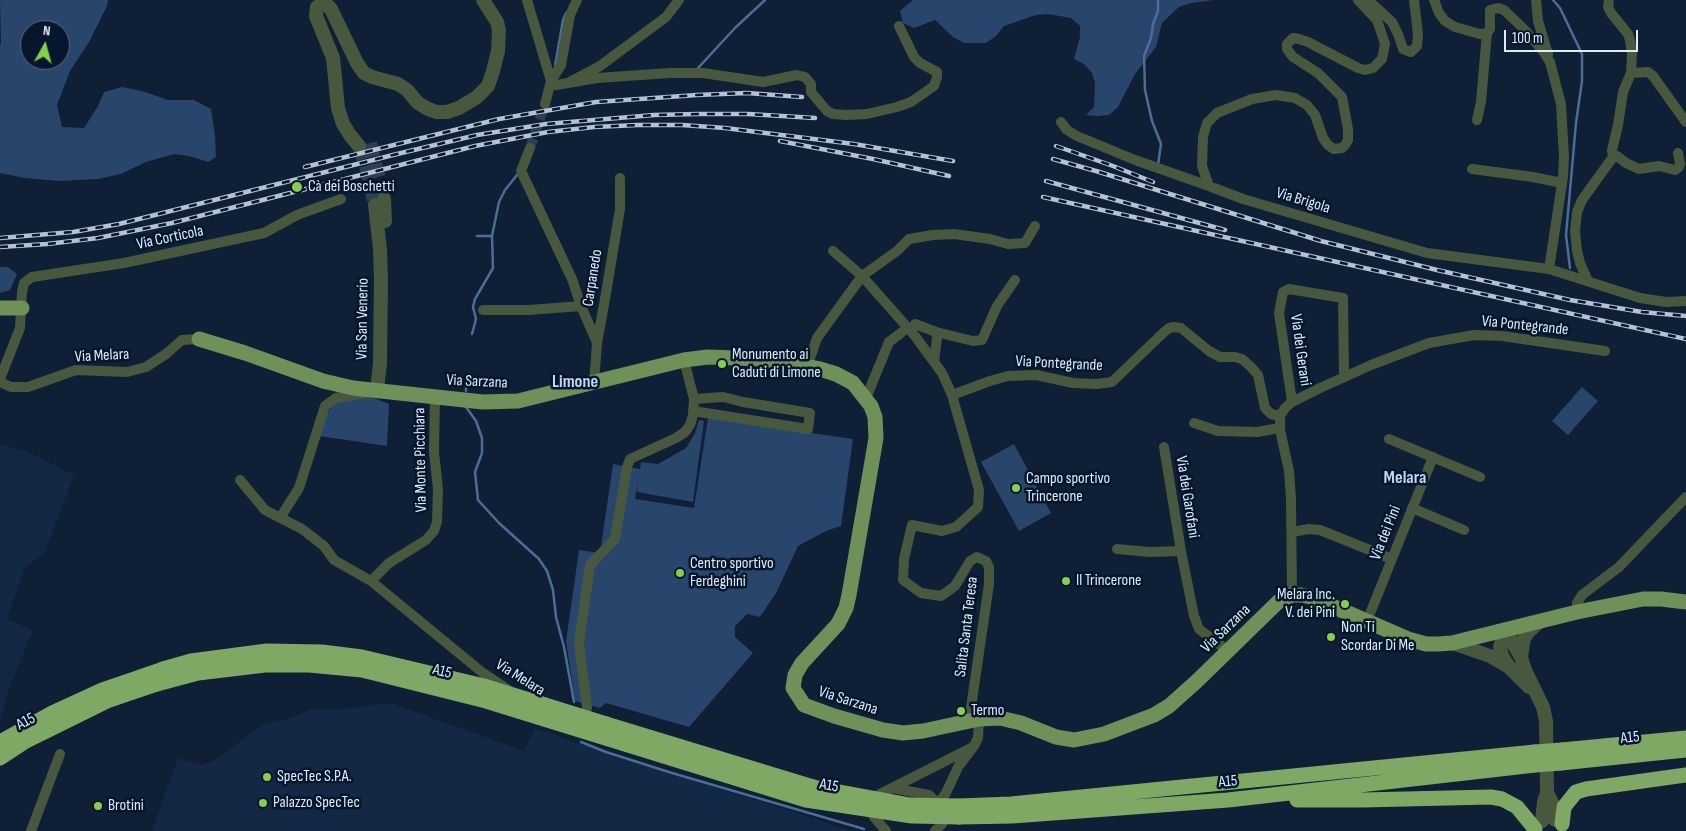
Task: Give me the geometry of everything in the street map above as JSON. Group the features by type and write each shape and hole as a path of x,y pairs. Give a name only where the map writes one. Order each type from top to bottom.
{"highway":[{"name":"A15","path":"0,742 102,690 191,661 267,651 322,652 362,657 484,686 813,788 910,805 959,811"},
{"name":"A15","path":"0,758 26,741 107,701 157,684 198,673 266,665 309,664 362,670 486,700 806,800 912,816 959,811 1228,800 1535,759"},
{"name":"A15","path":"1011,810 1535,759 1686,738"},
{"name":"A15","path":"1562,756 1686,750"},
{"path":"1661,752 1686,755"},
{"path":"1228,800 1362,800 1491,797 1502,799 1549,826 1576,792 1686,775"}],"main road":[{"path":"0,308 22,308"},
{"name":"Via Sarzana","path":"199,339 323,381 353,388 500,403 518,401 684,360 708,357 762,359 807,366 836,374 853,383 872,406 876,429 850,596 838,624 802,663 795,675 793,688 804,705 883,730 903,733 924,732 974,720 1000,718 1021,722 1056,737 1074,740 1104,734 1154,715 1169,706 1278,602 1292,596"},
{"path":"1292,596 1311,597 1408,639 1438,644 1452,643 1577,612 1643,599 1686,602"}],"street":[{"path":"360,142 343,124 338,108 334,58 316,16 317,7 327,5 331,9 364,73 398,84 407,90 418,103 428,109 437,112 447,112 459,108 477,97 488,86 493,71 498,51 499,30 483,0"},
{"path":"527,0 551,84"},
{"path":"545,104 551,84 561,65 570,15 577,0"},
{"path":"568,83 600,66 636,40 666,17 679,0"},
{"path":"1209,186 1202,166 1203,137 1207,123 1217,113 1252,99 1276,95 1295,98 1307,105 1315,115 1328,145 1334,149 1342,148 1345,145 1348,140 1348,129 1342,97 1318,73 1293,57 1287,46 1289,40 1293,38 1300,39 1358,68 1364,70 1372,68 1382,59 1385,44 1377,20 1358,0"},
{"path":"1368,0 1392,22 1403,49 1411,52 1417,46 1418,34 1414,0"},
{"path":"1434,0 1439,13 1445,21 1455,27 1480,34 1487,32"},
{"path":"1536,0 1538,21 1561,104 1564,157 1549,269"},
{"path":"1588,281 1580,263 1577,250 1575,231 1577,212 1582,200 1613,157 1612,150 1623,92 1631,73 1632,54 1630,40 1628,34 1611,13 1608,7 1609,0"},
{"path":"1478,120 1487,32 1490,26 1490,10 1498,8 1504,10 1524,29 1550,62"},
{"path":"551,84 597,78 670,73 702,73 763,82 797,76 805,77 811,84 811,92 826,110 833,114 867,114 911,102 934,86 938,77 937,72 933,68 920,63 914,57 899,26"},
{"path":"1631,73 1648,72 1653,76 1686,122"},
{"name":"Via Brigola","path":"1061,122 1077,136 1136,160 1243,198 1426,253 1549,269 1640,298 1666,302 1686,301"},
{"path":"530,148 521,171 572,279 581,306 597,342"},
{"path":"1613,157 1617,156 1639,169 1660,166 1675,170 1679,168 1680,164 1678,152"},
{"path":"1472,169 1562,183"},
{"name":"Carpanedo","path":"594,382 597,342 606,299 620,209 620,178"},
{"name":"Via Corticola","path":"0,381 20,328 24,283 32,277 124,263 264,233 298,215 341,199"},
{"name":"Via San Venerio","path":"377,390 380,362 380,202"},
{"path":"807,366 817,338 862,276 898,251 909,239 954,234 990,239 1008,244 1025,243 1035,226"},
{"path":"833,251 862,276 909,329 942,373 952,395"},
{"path":"915,324 936,332 973,341 982,340 997,306 1015,280"},
{"name":"Via dei Gerani","path":"1292,402 1279,313 1283,292 1288,289 1343,298 1344,377"},
{"path":"483,310 528,310 581,306"},
{"name":"Via Pontegrande","path":"952,395 1008,376 1036,375 1073,383 1096,384 1112,382 1162,334 1169,328 1174,327 1181,328 1209,351 1220,357 1236,356 1242,359 1258,375 1265,408 1270,414 1280,416 1292,402 1371,365 1429,343 1474,335 1502,336 1605,351"},
{"path":"866,398 889,342 902,332"},
{"path":"934,362 938,338 936,332"},
{"name":"Via Melara","path":"0,381 11,387 28,387 76,370 127,372 146,367 166,354 182,340 199,339"},
{"path":"584,723 587,707 579,643 590,565 615,539 630,459 668,442 685,432 690,425 694,411 694,399 684,360"},
{"path":"280,518 299,488 325,406 336,398 377,390"},
{"name":"Salita Santa Teresa","path":"952,395 979,490 978,507 956,527 942,531 912,525 904,559 903,580 921,593 942,596 955,586 970,562 978,557 986,561 989,567 989,584 974,720"},
{"name":"Via Monte Picchiara","path":"371,580 389,563 426,540 434,531 437,522 438,489 434,452 435,397"},
{"path":"694,399 723,397 743,402 810,412 808,428 694,411"},
{"path":"1280,416 1283,449 1289,471 1292,532 1292,596"},
{"path":"1194,423 1218,431 1257,432 1280,428"},
{"path":"1390,439 1480,477"},
{"name":"Via dei Garofani","path":"1164,447 1181,551 1198,629 1228,651"},
{"name":"Via dei Pini","path":"1368,621 1433,457"},
{"name":"Via Melara","path":"240,480 265,510 302,529 324,546 334,560 371,580 483,673 532,706 785,787 856,804 874,817 886,831"},
{"path":"1577,612 1577,603 1582,595 1619,567 1686,497"},
{"path":"1412,508 1464,530"},
{"path":"1292,532 1309,529 1320,530 1392,560"},
{"name":"Via dei Garofani","path":"1117,549 1149,552 1181,551"},
{"path":"1521,657 1524,638 1540,621"},
{"path":"1505,630 1521,657 1525,670 1543,707 1546,721 1547,793 1554,806 1549,826"},
{"path":"1505,630 1500,647 1502,656 1509,667 1537,694"},
{"path":"1452,643 1490,656 1509,667"},
{"path":"938,804 958,767 978,738 974,720"},
{"name":"Via Melara","path":"841,800 880,794 974,746"},
{"path":"31,831 60,754"},
{"path":"892,788 929,795 945,810 941,829"},
{"path":"874,817 880,794"}],"shaded area":[{"path":"0,0 108,0 107,6 89,42 70,71 57,105 62,127 84,128 98,106 104,92 122,87 142,91 168,100 194,100 211,109 216,157 208,162 174,154 146,162 121,174 98,179 59,181 25,178 0,173"},
{"path":"913,0 1214,0 1191,3 1179,7 1162,23 1156,47 1135,74 1118,107 1109,115 1097,116 1086,115 1094,107 1095,83 1092,73 1084,64 1074,59 1080,37 1080,26 1071,18 1048,14 1036,15 1004,26 996,36 986,43 964,43 953,37 935,20 914,28 903,23 900,11"},
{"path":"0,267 8,267 17,274 10,290 0,293"},
{"path":"1582,387 1598,401 1568,435 1552,421"},
{"path":"369,396 389,404 387,446 319,436 335,401"},
{"name":"Centro sportivo Ferdeghini","path":"708,418 853,439 841,526 826,531 798,546 776,593 760,617 747,614 735,626 735,637 753,653 689,727 606,703 600,708 575,701 566,641 579,550 600,553 613,464 640,469 641,462 658,464 686,448 695,433 699,420 704,421 693,502 637,492 638,482 635,499 694,508"},
{"path":"0,444 29,452 74,475 45,552 25,568 7,619 33,630 8,692 0,721"},
{"name":"Campo sportivo Trincerone","path":"1014,444 1051,513 1019,531 981,462"},
{"path":"391,703 524,751 535,728 667,773 852,831 152,831 178,758 201,765 215,760 263,724 291,718 311,709 343,709"}],"waterway":[{"path":"698,68 735,28 765,0"},
{"path":"1158,0 1158,11 1144,56 1145,90 1152,121 1161,144 1158,165"},
{"path":"1553,0 1560,8 1582,54 1582,81 1576,123 1566,235 1570,268"},
{"path":"555,66 563,20 566,13"},
{"path":"472,334 476,319 473,307 475,299 493,268 492,236 499,202 505,190 517,175"},
{"path":"477,236 492,236"},
{"path":"466,381 466,391"},
{"path":"466,407 476,421 482,438 482,453 475,472 478,500 499,523 539,559 547,571 553,590 556,617 564,647 574,702"},
{"path":"581,742 672,773 864,829"}],"tunnel":[{"path":"530,148 545,104"},
{"path":"370,143 384,199"},
{"path":"359,146 366,166 375,205"}],"railway":[{"path":"307,166 305,167 499,119 596,102 747,93 802,97"},
{"path":"0,238 73,232 119,224 477,135 546,124 654,115 698,114 748,114 815,118"},
{"path":"0,247 98,238 172,223 475,146 548,132 594,127 682,125 725,128 854,144 953,161"},
{"path":"780,141 949,176"},
{"path":"1056,146 1153,182"},
{"path":"1053,159 1321,241 1437,270 1570,300 1642,312 1686,316"},
{"path":"1046,181 1225,230"},
{"path":"1043,197 1686,339"}],"place":[{"name":"Cà dei Boschetti","path":"297,187"},
{"name":"Monumento ai Caduti di Limone","path":"722,364"},
{"name":"Campo sportivo Trincerone","path":"1016,488"},
{"name":"Centro sportivo Ferdeghini","path":"680,573"},
{"name":"Il Trincerone","path":"1066,581"},
{"name":"Melara Inc. V. dei Pini","path":"1345,604"},
{"name":"Non Ti Scordar Di Me","path":"1331,637"},
{"name":"Termo","path":"961,711"},
{"name":"SpecTec S.P.A.","path":"267,777"},
{"name":"Palazzo SpecTec","path":"263,803"},
{"name":"Brotini","path":"98,806"}],"district":[{"name":"Limone","path":"575,382"},
{"name":"Melara","path":"1405,478"}]}
